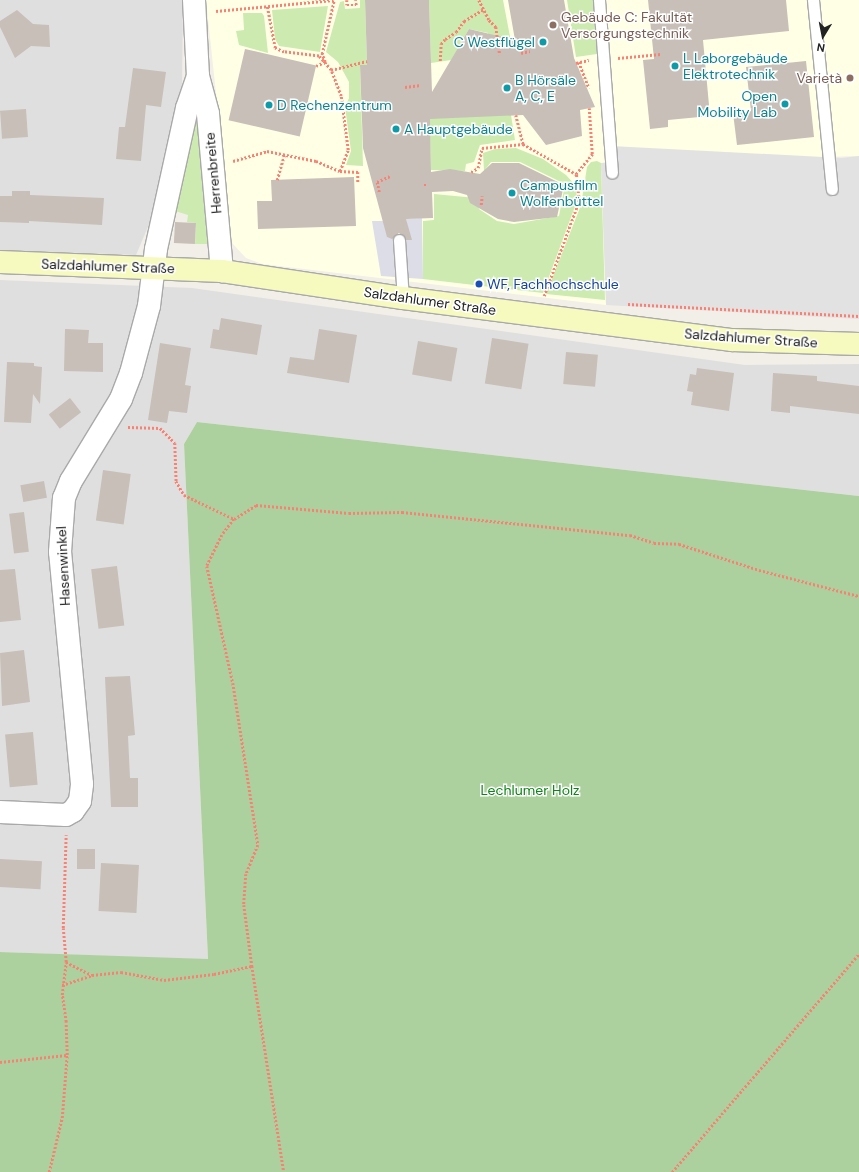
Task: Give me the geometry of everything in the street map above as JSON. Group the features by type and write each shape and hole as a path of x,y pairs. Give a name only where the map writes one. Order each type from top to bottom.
{"main road":[{"name":"Salzdahlumer Straße","path":"0,262 153,267 222,271 403,298 732,340 777,343 859,344"}],"street":[{"name":"Herrenbreite","path":"195,6 198,76 208,114 222,271"},
{"name":"Herrenbreite","path":"153,267 187,108 198,76"},
{"name":"Hasenwinkel","path":"70,813 80,801 82,784 60,552 64,498 71,481 121,399 131,373 149,306 153,267"},
{"path":"0,812 70,813"}],"lane":[{"path":"599,0 612,173"},
{"path":"813,0 832,189"},
{"path":"399,240 403,298"}],"path":[{"path":"195,6 267,6 333,0 322,54 325,62"},
{"path":"347,0 347,5 356,5 355,0"},
{"path":"479,0 496,27 500,55"},
{"path":"267,6 274,48 284,52 319,56 331,70 341,96 348,150 340,171"},
{"path":"440,61 441,44 445,39 456,32 464,21 484,9"},
{"path":"521,53 530,51"},
{"path":"623,57 661,54"},
{"path":"331,70 367,61"},
{"path":"576,63 582,61"},
{"path":"316,66 325,62"},
{"path":"406,87 422,86"},
{"path":"536,315 579,201 576,174 592,154 589,108"},
{"path":"516,115 524,144"},
{"path":"471,172 478,168 482,148 524,144 576,174"},
{"path":"244,159 267,151 316,161 340,171 358,172 358,182"},
{"path":"278,180 284,155"},
{"path":"379,192 377,182 390,176"},
{"path":"481,205 482,196"},
{"path":"124,427 160,428 175,443 176,481 184,495 234,519"},
{"path":"284,1172 244,905 246,874 258,845 233,683 207,566 222,535 234,519 256,505 349,513 402,512 630,535 654,543 679,544 759,570 859,596"},
{"path":"49,1172 62,1118 67,1055 62,985 66,962 63,928 70,813"},
{"path":"672,1172 859,954"},
{"path":"66,962 92,975"},
{"path":"62,985 92,975 121,972 164,980 214,974 252,966"},
{"path":"0,1062 67,1055"}],"shaded area":[{"path":"0,0 183,0 182,91 150,222 136,255 0,250"},
{"path":"206,0 859,0 859,156 601,163 606,305 262,264 246,258 232,243"},
{"path":"611,146 842,158 859,156 859,319 606,305 601,163 611,162"},
{"path":"422,218 423,279 381,276 372,221 387,221 387,237 408,240 406,219"},
{"path":"0,280 192,288 745,365 859,364 859,496 197,422 184,444 208,960 0,952"}],"green space":[{"path":"360,0 365,0 367,65 360,65 363,166 346,165 351,151 345,107 349,98 349,82 338,62 326,52 340,2 344,1 345,9 360,8"},
{"path":"429,0 503,0 513,52 495,56 488,33 469,29 451,60 431,63"},
{"path":"567,0 593,0 597,54 576,57"},
{"path":"328,6 320,52 279,46 275,39 272,10"},
{"path":"243,13 262,13 264,16 268,53 239,45 236,31 244,30"},
{"path":"429,92 511,115 515,140 480,145 474,162 466,164 465,171 431,170"},
{"path":"198,121 217,244 195,244 196,223 187,222 188,215 175,211 195,123"},
{"path":"516,148 543,159 566,175 576,186 577,201 543,293 423,279 423,221 434,220 434,194 476,198 479,209 497,221 514,224 559,216 565,184 520,162 491,162 484,171 483,153 495,149"},
{"path":"597,161 601,163 605,300 546,294 581,205 587,167 591,162"},
{"name":"Lechlumer Holz","path":"197,422 859,496 859,1172 0,1172 0,952 208,959 184,444"}],"building":[{"path":"365,0 429,0 432,92 469,29 515,40 508,0 564,0 574,58 595,107 580,110 582,136 546,145 523,115 430,119 431,172 450,169 480,174 492,163 519,163 564,185 557,217 514,222 498,219 470,203 467,195 453,191 432,192 433,218 406,219 412,240 406,240 399,233 392,239 387,237 363,148 360,65 367,65"},
{"name":"L Laborgebäude Elektrotechnik","path":"648,0 786,0 789,31 703,40 710,116 668,120 668,127 650,129 643,60 654,59"},
{"path":"17,10 33,24 49,25 50,47 31,46 15,58 0,27 0,21"},
{"name":"D Rechenzentrum","path":"245,49 316,65 300,137 229,120"},
{"name":"Open Mobility Lab","path":"806,61 814,137 737,145 733,113 751,111 746,67"},
{"path":"133,68 166,72 161,107 146,105 141,161 116,159 119,127 125,127"},
{"path":"26,109 28,137 2,139 0,111"},
{"path":"354,177 356,226 258,229 257,201 272,201 271,180"},
{"path":"12,191 30,191 30,195 104,198 102,225 29,221 29,223 0,222 0,196 12,196"},
{"path":"175,222 196,223 195,244 174,243"},
{"path":"221,318 262,325 257,355 210,348 213,329 219,330"},
{"path":"65,329 89,330 88,343 103,343 103,372 64,371"},
{"path":"319,329 357,335 349,383 287,373 290,357 314,360"},
{"path":"492,338 529,344 521,389 485,383"},
{"path":"418,341 457,348 451,381 412,374"},
{"path":"160,343 191,348 185,385 191,386 187,413 169,411 167,423 148,420"},
{"path":"566,352 598,355 595,387 563,384"},
{"path":"7,362 34,363 34,366 42,367 40,404 33,394 31,423 4,422"},
{"path":"697,368 734,373 729,411 691,405 693,392 687,391 690,374 696,375"},
{"path":"773,373 817,376 817,381 859,386 859,414 790,406 790,413 771,411"},
{"path":"70,398 81,412 60,429 49,415"},
{"path":"103,470 131,474 124,524 96,521"},
{"path":"44,481 47,498 23,502 20,485"},
{"path":"24,512 29,552 14,554 9,514"},
{"path":"117,566 124,626 99,629 91,569"},
{"path":"15,569 21,620 0,622 0,570"},
{"path":"24,650 30,702 2,706 0,653"},
{"path":"130,676 135,735 128,736 130,778 138,778 138,807 111,807 105,677"},
{"path":"33,732 38,785 10,787 5,734"},
{"path":"77,849 95,849 95,869 77,869"},
{"path":"0,859 42,861 40,889 0,887"},
{"path":"101,863 139,865 136,913 98,911"}],"place":[{"name":"Gebäude C: Fakultät Versorgungstechnik","path":"553,25"},
{"name":"C Westflügel","path":"543,42"},
{"name":"L Laborgebäude Elektrotechnik","path":"675,66"},
{"name":"Varietà","path":"850,78"},
{"name":"B Hörsäle A, C, E","path":"507,88"},
{"name":"Open Mobility Lab","path":"785,104"},
{"name":"D Rechenzentrum","path":"269,105"},
{"name":"A Hauptgebäude","path":"396,129"},
{"name":"Campusfilm Wolfenbüttel","path":"512,193"},
{"name":"WF, Fachhochschule","path":"479,284"}]}
